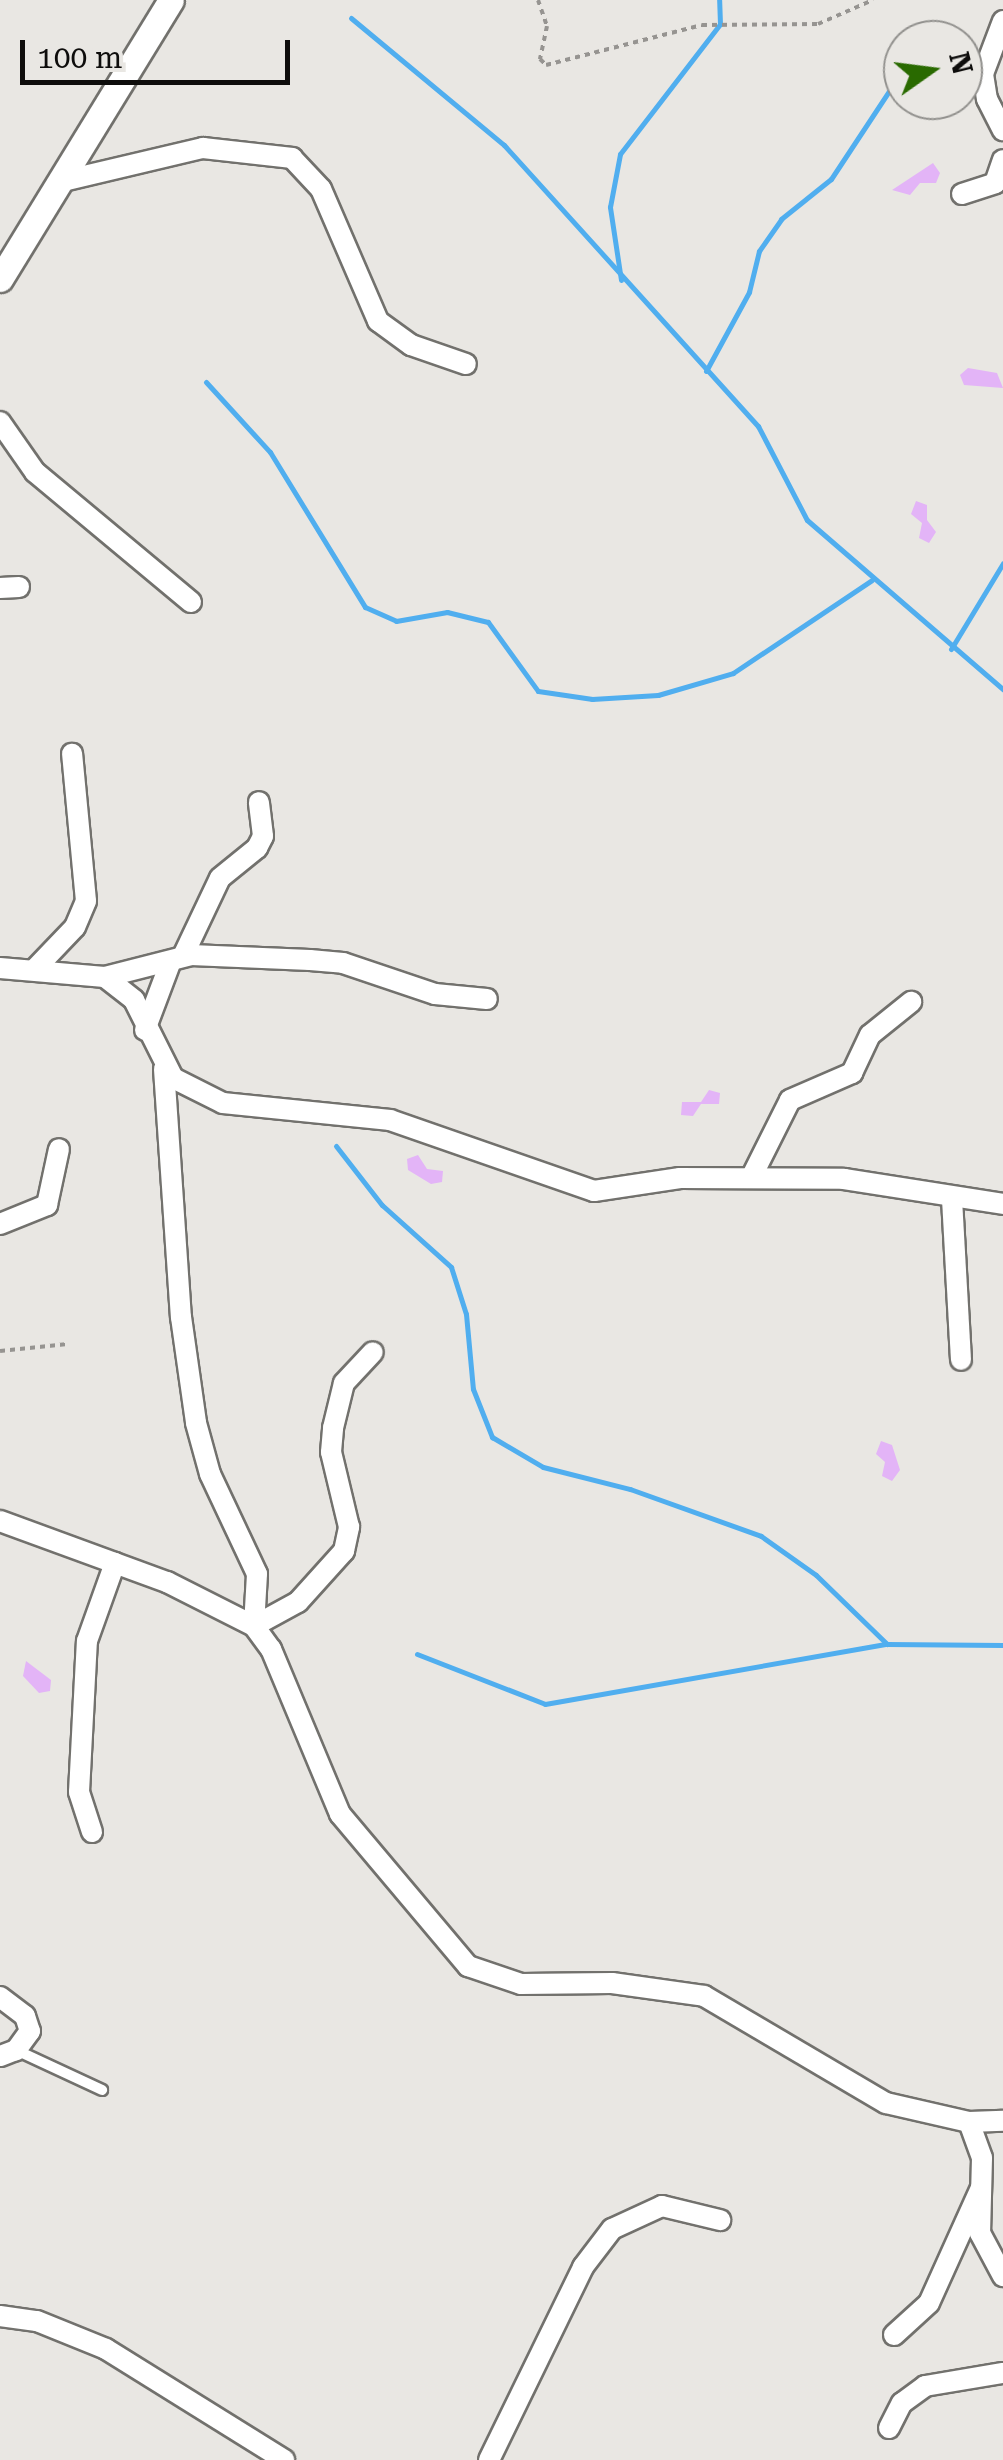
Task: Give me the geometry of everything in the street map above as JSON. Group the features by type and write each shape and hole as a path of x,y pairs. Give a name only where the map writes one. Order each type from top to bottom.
{"street":[{"path":"0,279 63,181 165,5"},
{"path":"1003,21 983,74 1003,130"},
{"path":"63,181 204,148 292,158 322,190 378,321 411,344 466,364"},
{"path":"962,194 995,183 1003,160"},
{"path":"0,422 35,472 192,602"},
{"path":"34,970 76,927 86,901 72,754"},
{"path":"145,1030 177,958 220,878 258,848 263,836 259,802"},
{"path":"0,968 104,976 177,958 335,962 416,989 487,999"},
{"path":"104,976 134,1000 164,1066 186,1088 223,1103 390,1120 594,1190 680,1178 886,1181 952,1199 1003,1204"},
{"path":"751,1178 790,1100 843,1080 870,1035 911,1002"},
{"path":"164,1066 182,1317 196,1423 210,1474 257,1574 254,1626"},
{"path":"0,1224 47,1204 58,1149"},
{"path":"952,1199 961,1360"},
{"path":"254,1626 298,1602 344,1551 348,1526 330,1452 333,1428 344,1384 373,1352"},
{"path":"0,1521 115,1563 254,1626 270,1648 340,1814 468,1966 521,1984 612,1983 704,1996 886,2103 969,2122 1003,2121"},
{"path":"92,1832 79,1792 87,1640 115,1563"},
{"path":"0,1996 30,2026 8,2053"},
{"path":"969,2122 982,2158 980,2233 1003,2276"},
{"path":"894,2335 929,2303 982,2188"},
{"path":"489,2460 583,2267 612,2229 662,2206 720,2220"},
{"path":"0,2316 54,2327 106,2349 284,2460"},
{"path":"889,2428 902,2403 925,2386 1003,2373"}],"lane":[{"path":"8,2053 102,2090"}],"path":[{"path":"538,0 547,26 540,59 546,65 702,24 818,24 873,0"},
{"path":"0,1350 68,1344"}],"building":[{"path":"933,163 940,173 936,183 920,183 910,195 892,190"},
{"path":"968,368 997,373 1003,388 964,385 960,375"},
{"path":"916,501 927,505 927,520 936,532 929,543 919,538 922,523 911,514"},
{"path":"709,1090 720,1093 719,1104 701,1104 693,1116 681,1115 682,1102 701,1102"},
{"path":"418,1155 427,1169 443,1171 442,1182 431,1184 408,1170 407,1159"},
{"path":"881,1441 892,1445 900,1470 892,1481 882,1476 885,1462 876,1454"},
{"path":"26,1661 51,1680 50,1691 39,1693 23,1676"}],"waterway":[{"path":"621,280 610,207 620,154 720,24 719,0"},
{"path":"351,18 504,145 758,426 807,520 1003,689"},
{"path":"706,371 749,292 759,251 781,219 831,179 883,100"},
{"path":"206,382 270,452 365,607 396,621 447,612 488,622 538,691 592,699 658,695 733,673 872,580"},
{"path":"951,649 1003,563"},
{"path":"336,1146 382,1205 451,1267 466,1314 473,1389 492,1437 543,1467 630,1489 761,1536 816,1575 887,1644"},
{"path":"417,1654 545,1704 887,1644 1003,1645"}]}
